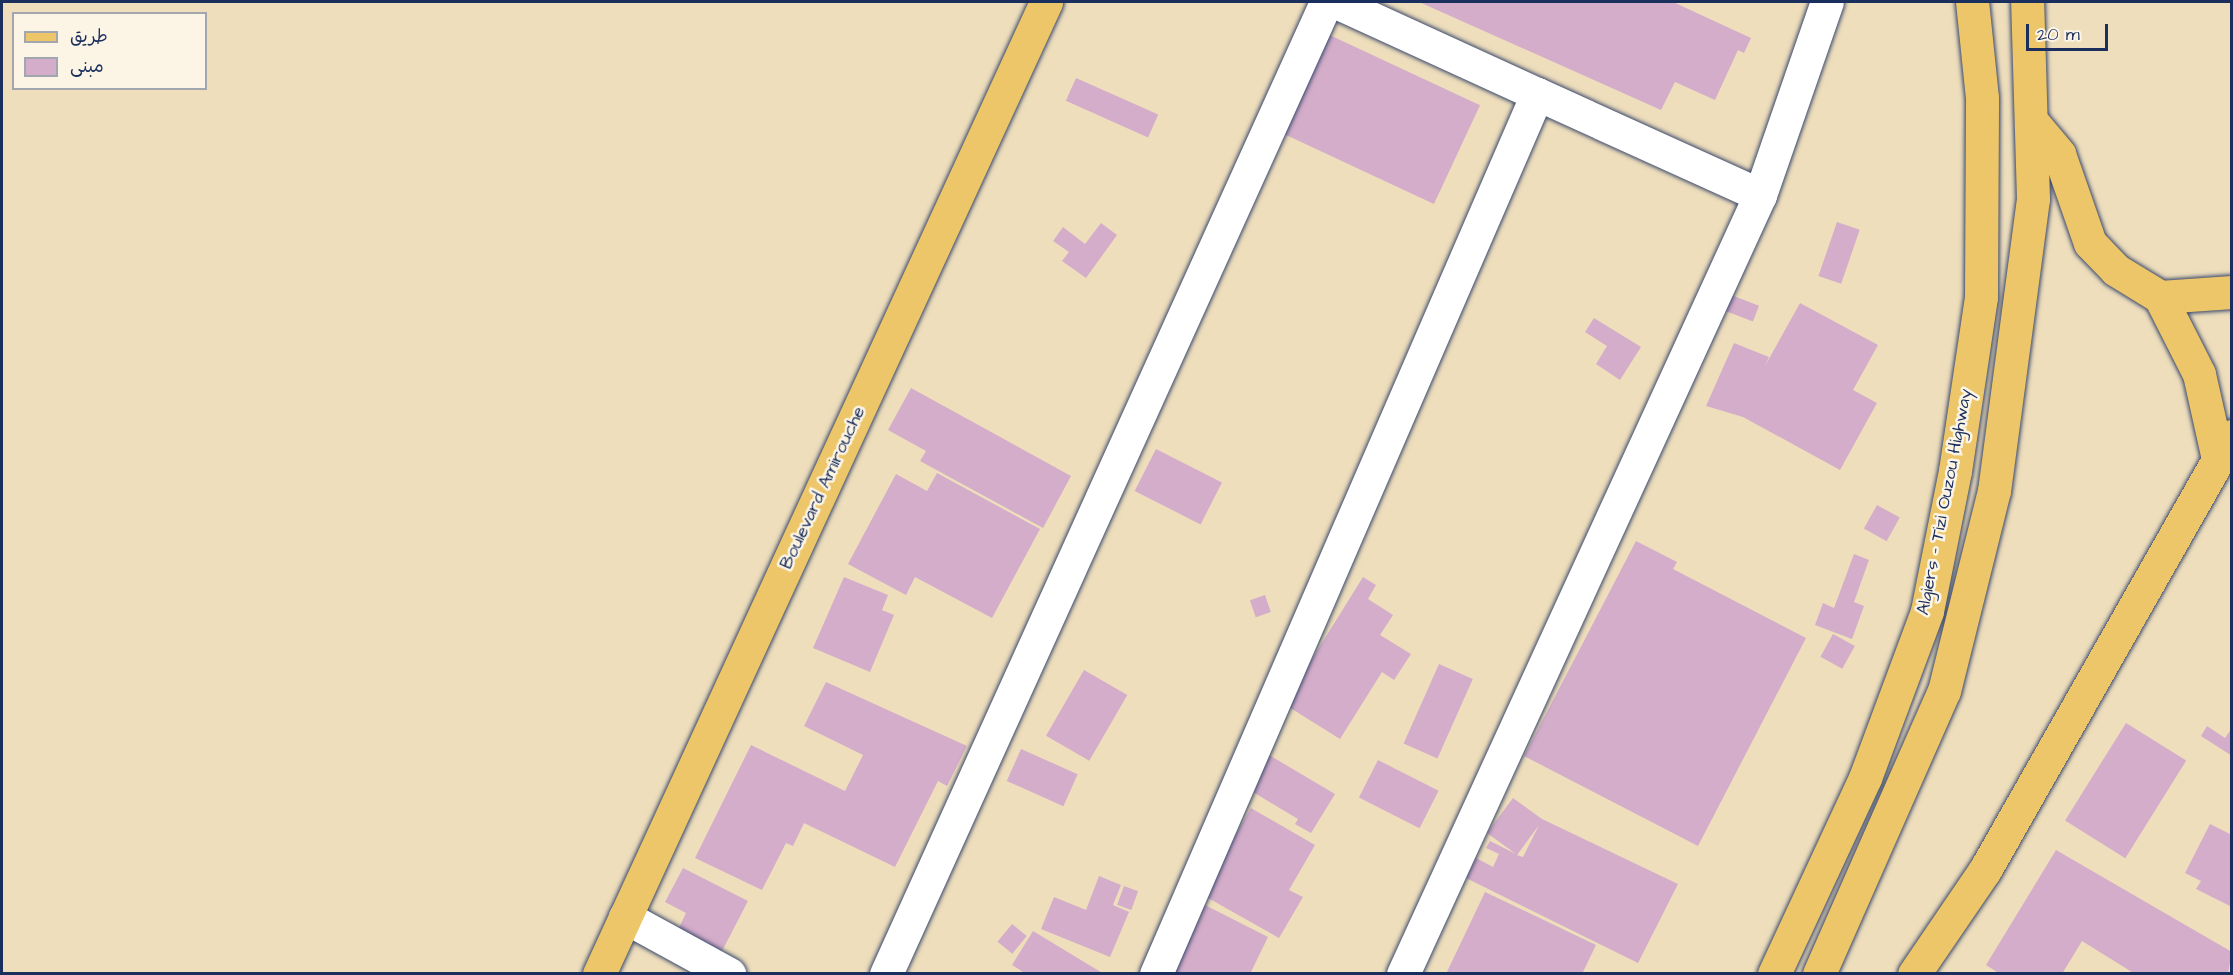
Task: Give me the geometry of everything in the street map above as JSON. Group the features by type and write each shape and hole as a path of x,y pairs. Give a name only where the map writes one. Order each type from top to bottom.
{"main road":[{"name":"Boulevard Amirouche","path":"599,974 1046,2"},
{"name":"Algiers - Tizi Ouzou Highway","path":"1774,974 1899,693 1927,611 1939,553 1981,297 1982,98 1972,2"},
{"path":"1819,974 1944,691 1994,491 2033,199 2035,125 2027,2"},
{"path":"1914,974 1985,870 2225,447 2199,374 2160,297 2116,270 2090,243 2059,154 2035,125"},
{"path":"2160,297 2232,292"}],"street":[{"path":"886,974 1326,2"},
{"path":"1336,2 1760,195"},
{"path":"1402,974 1760,195 1827,2"},
{"path":"1156,974 1537,94"},
{"path":"625,917 729,974"}],"building":[{"path":"1419,2 1673,2 1751,38 1744,53 1738,50 1715,100 1675,82 1661,110"},
{"path":"1306,24 1480,105 1434,204 1260,123"},
{"path":"1076,78 1158,115 1148,137 1066,101"},
{"path":"1837,222 1860,230 1841,284 1818,276"},
{"path":"1101,223 1117,235 1086,278 1062,261 1069,252 1053,241 1063,227 1085,244"},
{"path":"1731,295 1759,306 1753,322 1725,311"},
{"path":"1800,303 1878,345 1853,390 1877,403 1840,470 1743,417 1706,406 1734,343 1769,357 1765,366"},
{"path":"1594,318 1641,347 1620,380 1596,364 1607,346 1585,332"},
{"path":"911,388 1071,476 1043,528 920,461 926,451 888,430"},
{"path":"1156,449 1222,483 1201,524 1135,491"},
{"path":"937,473 1040,529 992,618 915,577 906,595 848,564 896,474 927,491"},
{"path":"1877,505 1900,518 1887,541 1864,529"},
{"path":"1636,541 1677,562 1673,569 1806,638 1698,846 1524,756"},
{"path":"1854,554 1869,560 1854,602 1864,606 1852,639 1815,625 1823,603 1834,608"},
{"path":"844,577 888,595 882,610 894,615 870,672 813,648"},
{"path":"1363,577 1376,585 1368,599 1393,615 1380,635 1411,654 1394,680 1382,672 1340,739 1284,704"},
{"path":"1265,595 1271,612 1256,617 1250,600"},
{"path":"1833,634 1855,646 1842,669 1820,657"},
{"path":"1439,664 1473,679 1437,759 1404,743"},
{"path":"1084,670 1127,695 1089,761 1046,736"},
{"path":"826,682 967,746 947,786 938,781 895,867 804,823 793,846 786,843 762,890 695,858 751,745 845,791 863,755 804,726"},
{"path":"2126,723 2186,761 2125,858 2065,821"},
{"path":"2207,726 2225,738 2232,728 2232,756 2201,736"},
{"path":"1021,749 1078,774 1063,806 1007,781"},
{"path":"1269,755 1335,794 1311,833 1295,824 1298,819 1248,789"},
{"path":"1378,760 1439,791 1420,828 1359,797"},
{"path":"1513,798 1542,819 1678,884 1638,963 1466,878 1476,858 1493,867 1499,854 1486,848 1490,841 1516,854 1487,833","holes":["1539,825 1523,857 1517,855"]},
{"path":"1251,808 1315,845 1289,890 1303,897 1279,938 1201,894"},
{"path":"2210,824 2232,835 2232,907 2196,889 2201,881 2185,873"},
{"path":"2056,850 2232,952 2228,974 2135,974 2082,941 2062,974 2000,974 1986,965"},
{"path":"683,868 748,901 721,953 678,930 686,913 665,902"},
{"path":"1099,876 1121,885 1113,905 1129,912 1110,957 1041,929 1054,897 1086,910"},
{"path":"1124,886 1138,891 1131,910 1117,905"},
{"path":"1485,892 1596,945 1582,974 1446,974"},
{"path":"1201,903 1268,937 1250,974 1165,974"},
{"path":"1012,924 1027,936 1012,954 998,942"},
{"path":"1033,931 1104,974 1026,974 1012,965"}]}
